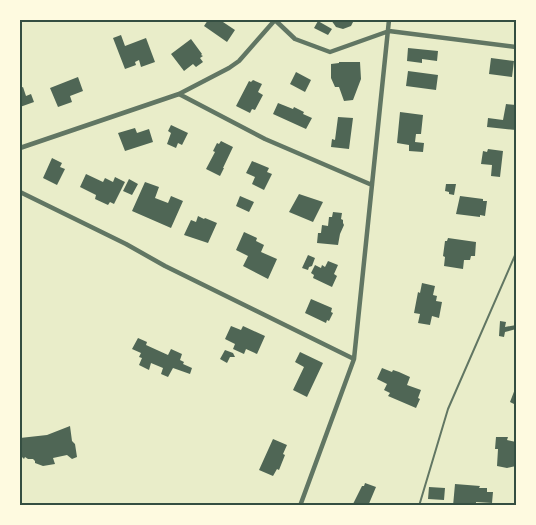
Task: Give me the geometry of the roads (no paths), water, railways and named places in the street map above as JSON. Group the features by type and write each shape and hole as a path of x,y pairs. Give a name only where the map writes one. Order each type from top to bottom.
{"street":[{"path":"20,148 179,94 239,62 275,20 295,39 330,52 389,31 516,47"},
{"path":"300,506 354,359 389,20"},
{"path":"179,94 265,139 372,185"},
{"path":"20,192 354,359"}],"lane":[{"path":"419,506 447,409 516,253"}]}
